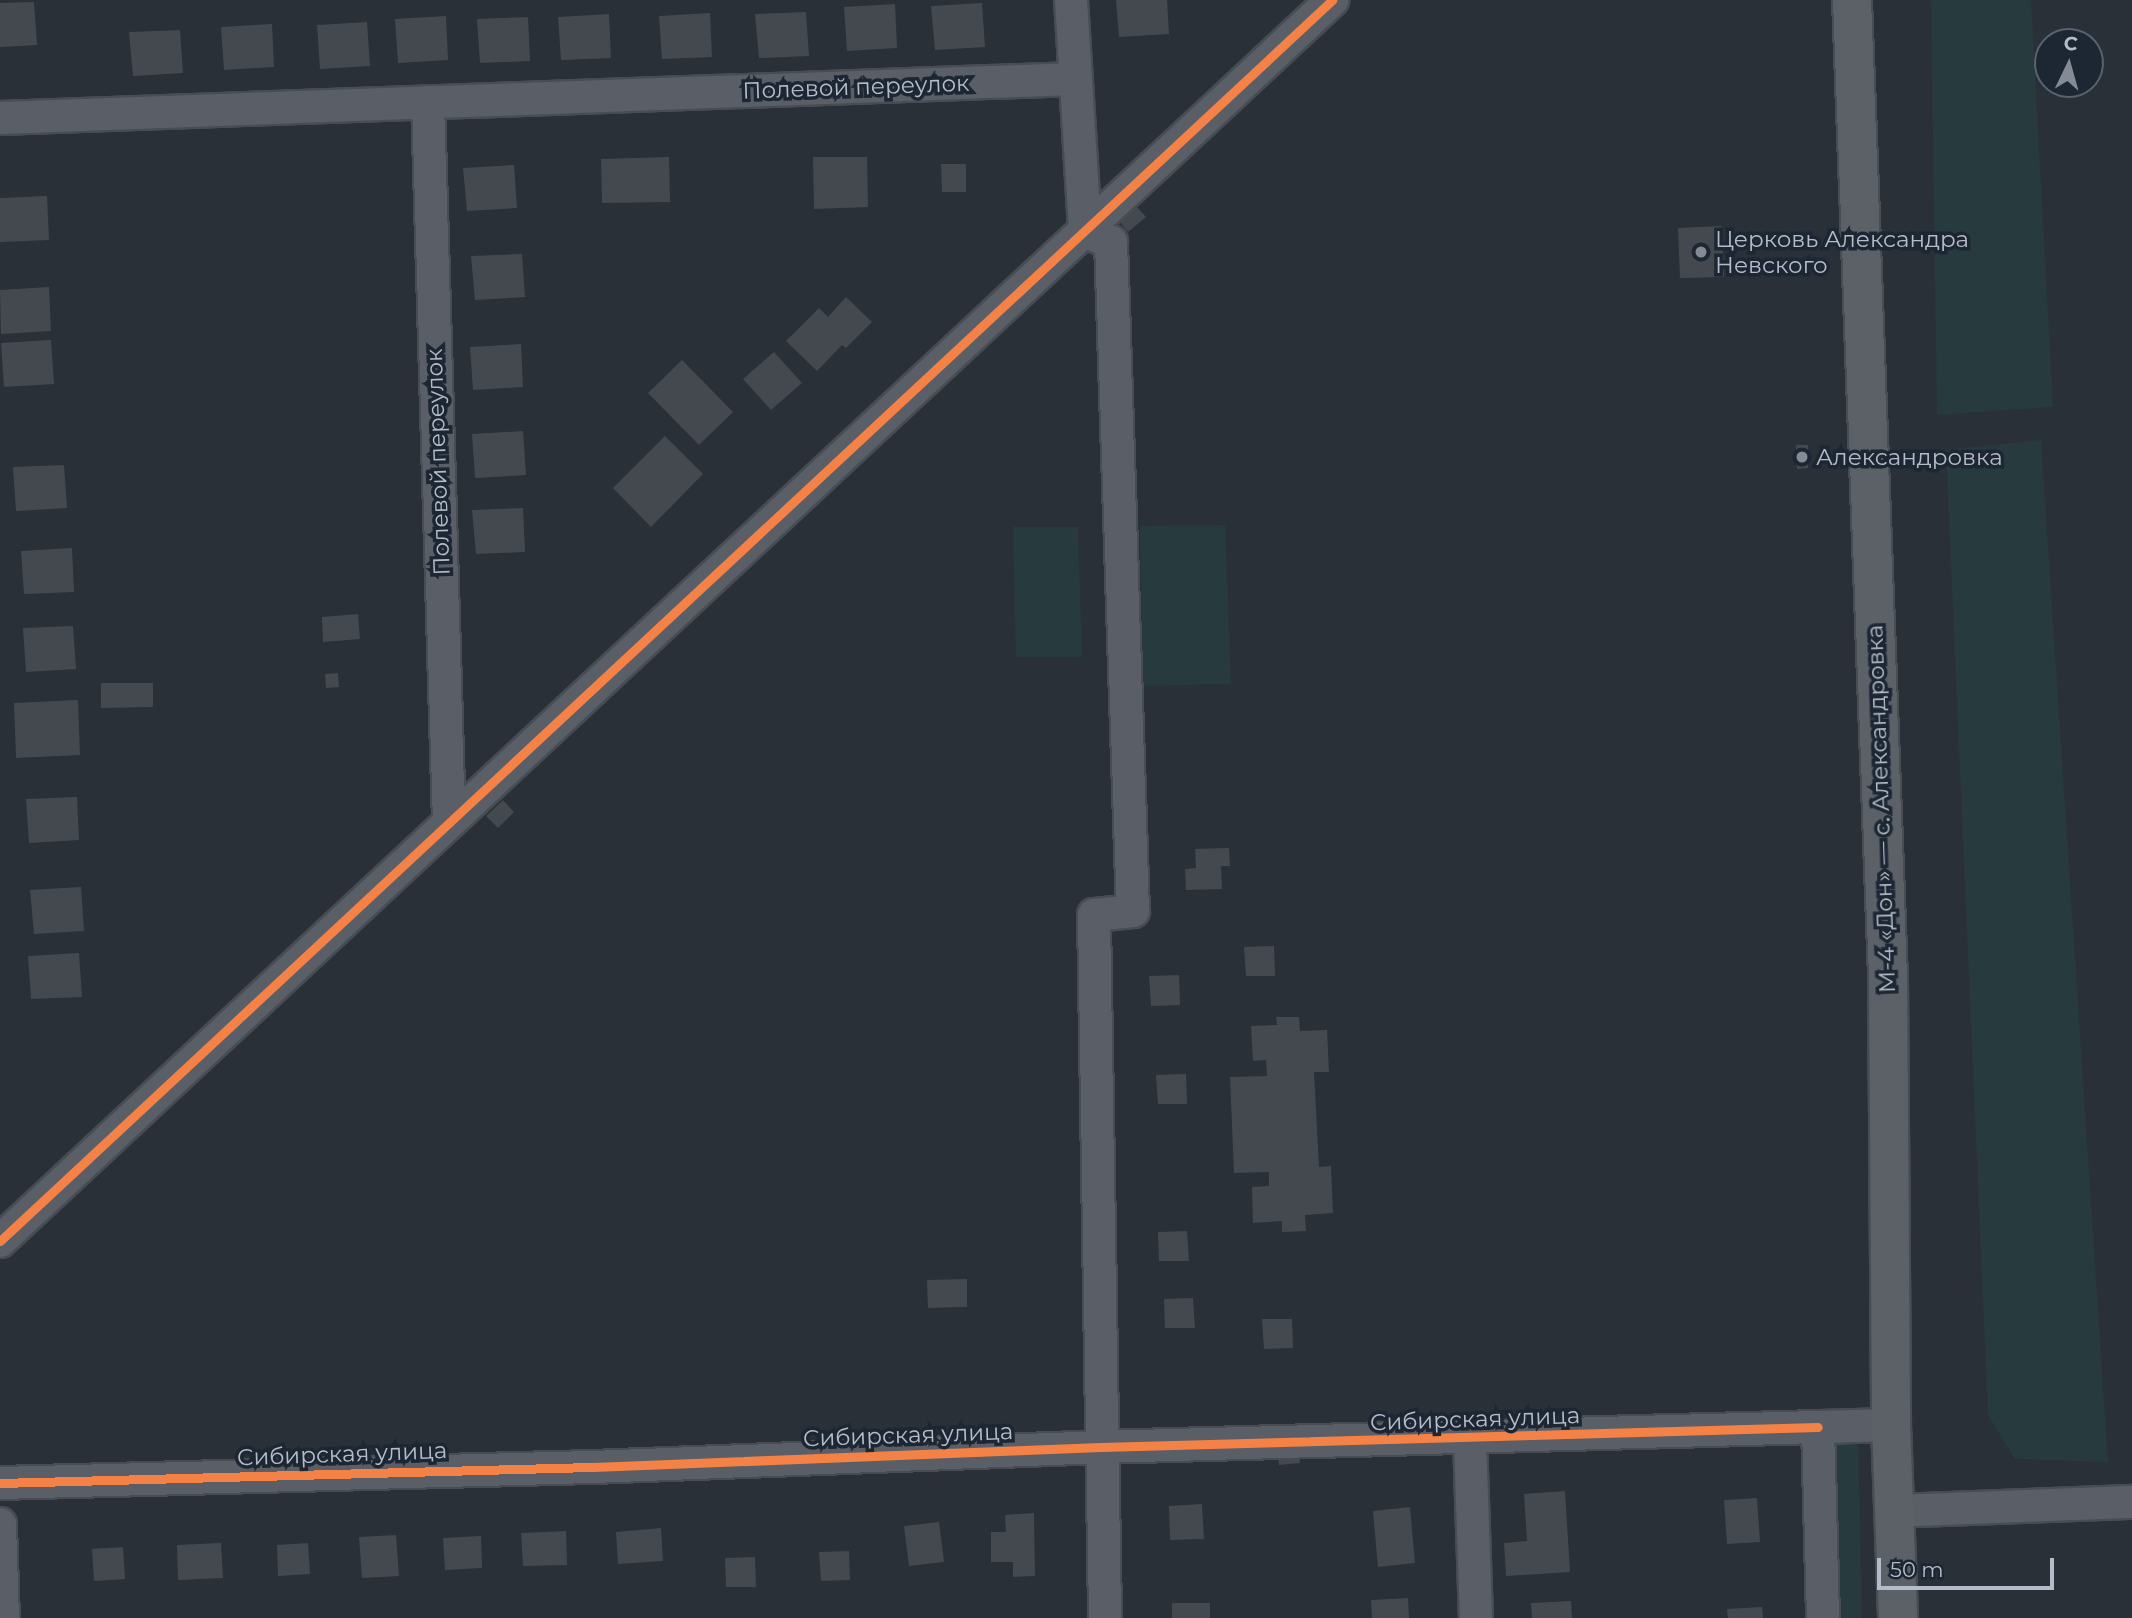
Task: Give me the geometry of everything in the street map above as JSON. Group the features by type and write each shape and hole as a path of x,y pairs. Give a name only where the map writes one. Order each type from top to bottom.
{"main road":[{"name":"М-4 «Дон» — с. Александровка","path":"1852,0 1887,965 1891,1425 1898,1618"}],"street":[{"path":"1071,0 1085,232"},
{"path":"0,1241 1332,0"},
{"name":"Полевой переулок","path":"0,118 1074,79"},
{"name":"Полевой переулок","path":"428,102 449,821"},
{"path":"1085,232 1111,242 1133,911 1094,915 1105,1618"},
{"name":"Сибирская улица","path":"0,1483 593,1467 1101,1447 1471,1439 1891,1425"},
{"path":"1818,1427 1823,1618"},
{"path":"1471,1439 1476,1618"},
{"path":"1894,1511 2132,1502"},
{"path":"0,1524 2,1618"}],"green space":[{"path":"1931,0 2031,0 2034,98 2036,98 2053,407 1937,415"},
{"path":"2041,440 2108,1462 2015,1459 1988,1415 1946,450"},
{"path":"1225,525 1231,684 1143,686 1140,526"},
{"path":"1013,527 1078,527 1082,657 1016,657"},
{"path":"1829,1435 1858,1435 1862,1618 1834,1618"}],"building":[{"path":"1116,0 1167,0 1169,34 1119,37"},
{"path":"34,2 37,45 0,47 0,3"},
{"path":"982,3 985,47 935,50 931,6"},
{"path":"895,4 897,48 847,51 844,7"},
{"path":"806,12 809,56 759,58 755,14"},
{"path":"710,13 712,57 662,59 659,16"},
{"path":"609,14 611,58 561,60 558,17"},
{"path":"446,16 448,60 398,63 395,19"},
{"path":"528,17 530,61 480,63 477,19"},
{"path":"367,22 370,66 320,69 317,25"},
{"path":"272,24 274,67 224,70 221,27"},
{"path":"180,30 183,73 133,76 129,32"},
{"path":"669,157 670,202 602,203 601,159"},
{"path":"813,157 867,157 868,207 814,209"},
{"path":"941,164 966,164 966,192 942,192"},
{"path":"514,165 517,208 467,211 463,168"},
{"path":"47,196 49,240 0,242 0,198"},
{"path":"1136,206 1146,217 1128,232 1119,221"},
{"name":"Церковь Александра Невского","path":"1722,226 1724,277 1680,278 1678,228"},
{"path":"522,254 525,297 475,300 471,256"},
{"path":"49,287 51,331 1,334 0,290"},
{"path":"846,297 872,322 846,348 842,345 817,371 786,341 819,308 828,317"},
{"path":"51,340 54,384 4,387 1,343"},
{"path":"521,344 523,387 473,390 470,347"},
{"path":"774,352 802,383 771,410 743,379"},
{"path":"682,360 733,412 699,445 648,393"},
{"path":"523,431 526,475 475,478 472,434"},
{"path":"665,436 703,474 651,527 613,488"},
{"path":"1796,445 1808,445 1808,468 1797,469"},
{"path":"64,465 67,508 16,511 13,467"},
{"path":"523,508 525,552 476,554 472,510"},
{"path":"72,548 74,592 24,594 21,551"},
{"path":"358,614 360,639 323,642 322,617"},
{"path":"73,626 76,669 26,672 23,628"},
{"path":"338,673 339,687 326,688 325,674"},
{"path":"101,683 153,683 153,707 101,708"},
{"path":"78,700 80,755 16,758 14,703"},
{"path":"77,797 79,840 29,843 26,799"},
{"path":"503,800 514,812 498,828 486,816"},
{"path":"1229,848 1230,866 1221,866 1222,889 1186,890 1185,869 1196,868 1195,849"},
{"path":"81,887 84,931 34,934 30,890"},
{"path":"1274,946 1275,976 1246,976 1244,947"},
{"path":"79,953 82,997 31,999 28,956"},
{"path":"1179,975 1180,1005 1151,1006 1149,976"},
{"path":"1276,1017 1299,1017 1300,1031 1327,1030 1329,1072 1314,1072 1319,1167 1331,1166 1333,1213 1305,1215 1306,1231 1282,1232 1282,1221 1253,1223 1252,1187 1269,1186 1269,1172 1234,1173 1230,1077 1267,1076 1266,1060 1253,1061 1251,1026 1277,1025"},
{"path":"1186,1074 1187,1104 1158,1104 1156,1075"},
{"path":"1187,1231 1189,1261 1159,1261 1158,1232"},
{"path":"967,1279 967,1307 928,1308 927,1280"},
{"path":"1193,1298 1195,1328 1165,1328 1164,1299"},
{"path":"1262,1319 1292,1319 1293,1348 1264,1349"},
{"path":"1298,1447 1300,1463 1279,1465 1277,1449"},
{"path":"1565,1491 1570,1572 1506,1576 1504,1543 1527,1541 1524,1494"},
{"path":"1757,1498 1760,1542 1727,1544 1724,1500"},
{"path":"1202,1504 1204,1539 1170,1540 1169,1506"},
{"path":"1410,1507 1415,1563 1378,1567 1373,1511"},
{"path":"1034,1513 1035,1576 1013,1577 1013,1562 991,1562 991,1532 1006,1532 1005,1515"},
{"path":"939,1522 944,1562 909,1566 904,1526"},
{"path":"661,1528 663,1561 618,1564 616,1532"},
{"path":"566,1531 567,1565 523,1566 521,1533"},
{"path":"396,1535 399,1576 362,1578 359,1537"},
{"path":"481,1536 482,1568 445,1570 443,1538"},
{"path":"221,1543 223,1578 178,1580 177,1545"},
{"path":"308,1543 310,1574 278,1576 277,1545"},
{"path":"123,1547 125,1579 94,1581 92,1549"},
{"path":"849,1551 850,1580 821,1581 819,1552"},
{"path":"755,1557 756,1587 726,1587 725,1558"},
{"path":"1408,1598 1409,1618 1372,1618 1371,1600"},
{"path":"1571,1601 1572,1618 1532,1618 1531,1603"},
{"path":"1172,1603 1210,1603 1210,1618 1172,1618"},
{"path":"1762,1607 1763,1618 1728,1618 1727,1609"}],"cycle path":[{"path":"0,1241 1332,0"},
{"path":"0,1483 593,1467 1101,1447 1818,1427"}],"place":[{"name":"Церковь Александра Невского","path":"1701,252"},
{"name":"Александровка","path":"1802,457"}]}
